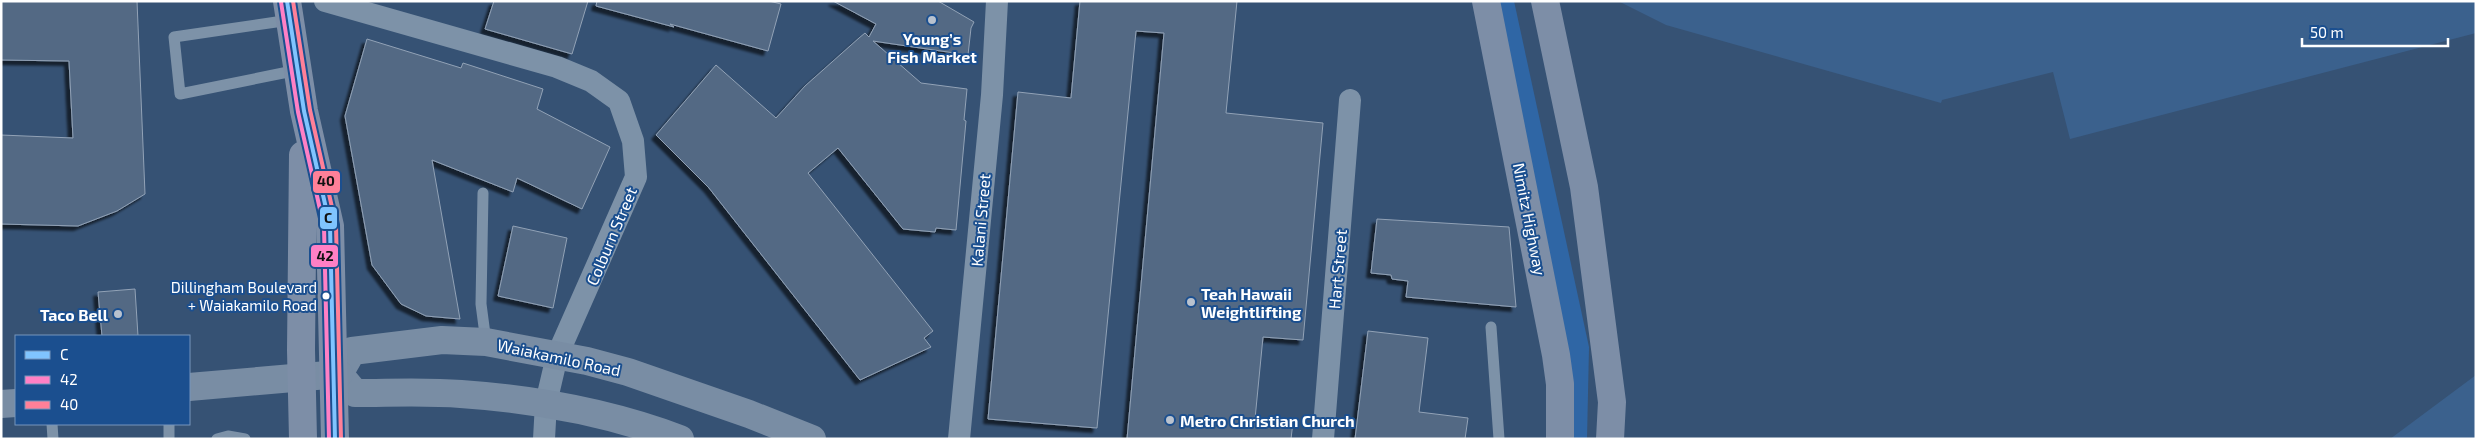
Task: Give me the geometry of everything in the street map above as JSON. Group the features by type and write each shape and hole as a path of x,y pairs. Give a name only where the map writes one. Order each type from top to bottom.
{"main road":[{"name":"Nimitz Highway","path":"1486,1 1556,355 1560,384 1560,439"},
{"path":"1545,1 1584,187 1612,402 1610,439"},
{"path":"288,11 304,111 330,226 337,374 334,439"},
{"path":"303,439 304,111"},
{"name":"Waiakamilo Road","path":"337,374 352,352 442,340 486,342 587,361 628,372 749,414 812,439"},
{"path":"190,387 337,374"},
{"path":"337,374 355,393 460,394 546,403 629,423 680,439"},
{"path":"1,404 15,403"}],"street":[{"name":"Colburn Street","path":"325,1 557,67 591,81 619,102 633,141 636,177 556,356 546,403 544,439"},
{"name":"Kalani Street","path":"959,439 992,95 997,1"},
{"name":"Hart Street","path":"1323,439 1350,100"}],"lane":[{"path":"288,11 174,37 180,94 298,70"},
{"path":"482,193 481,304 486,342"},
{"path":"1491,327 1499,439"},
{"path":"52,425 52,439"},
{"path":"169,425 169,439"},
{"path":"217,439 228,436 245,439"}],"shaded area":[{"path":"1491,1 1514,1 1589,347 1587,439 1574,439"},
{"path":"1618,1 2476,1 2476,33 2070,139 2053,72 1942,100 1941,103 1666,25"},
{"path":"2476,375 2476,439 2390,439"}],"building":[{"path":"1,1 137,1 145,194 117,211 78,226 1,224 1,135 73,138 69,61 1,60"},
{"path":"494,1 588,1 572,54 485,29"},
{"path":"597,1 769,1 781,4 768,51 596,6"},
{"path":"833,1 938,1 974,22 971,28 968,55 873,41 921,83 967,89 956,230 936,228 935,232 903,229 838,148 808,173 933,331 924,338 931,347 860,380 709,188 656,135 716,65 776,118 805,86 859,38 865,33 869,37 876,24"},
{"path":"1080,1 1237,1 1226,113 1323,123 1303,340 1263,337 1255,419 1293,422 1291,439 1127,439 1164,33 1136,31 1097,428 988,419 1018,92 1071,98"},
{"path":"367,39 461,68 463,63 543,89 537,109 610,147 582,209 517,178 513,192 432,160 460,319 426,316 401,304 372,265 345,116"},
{"path":"1377,219 1509,227 1516,307 1406,297 1408,281 1392,279 1391,275 1371,273"},
{"path":"513,226 567,238 553,308 498,296"},
{"name":"Taco Bell","path":"135,289 138,335 102,335 98,292"},
{"path":"1368,331 1428,338 1419,412 1468,418 1465,439 1355,439"}],"transit line":[{"name":"C","path":"287,1 304,111 330,226 335,439"},
{"name":"40","path":"293,1 310,110 336,225 341,439"},
{"name":"42","path":"281,2 298,112 324,227 329,439"}],"place":[{"name":"Young’s Fish Market","path":"932,20"},
{"name":"Dillingham Boulevard + Waiakamilo Road","path":"326,296"},
{"name":"Teah Hawaii Weightlifting","path":"1191,302"},
{"name":"Taco Bell","path":"118,314"},
{"name":"Metro Christian Church","path":"1170,420"}]}
